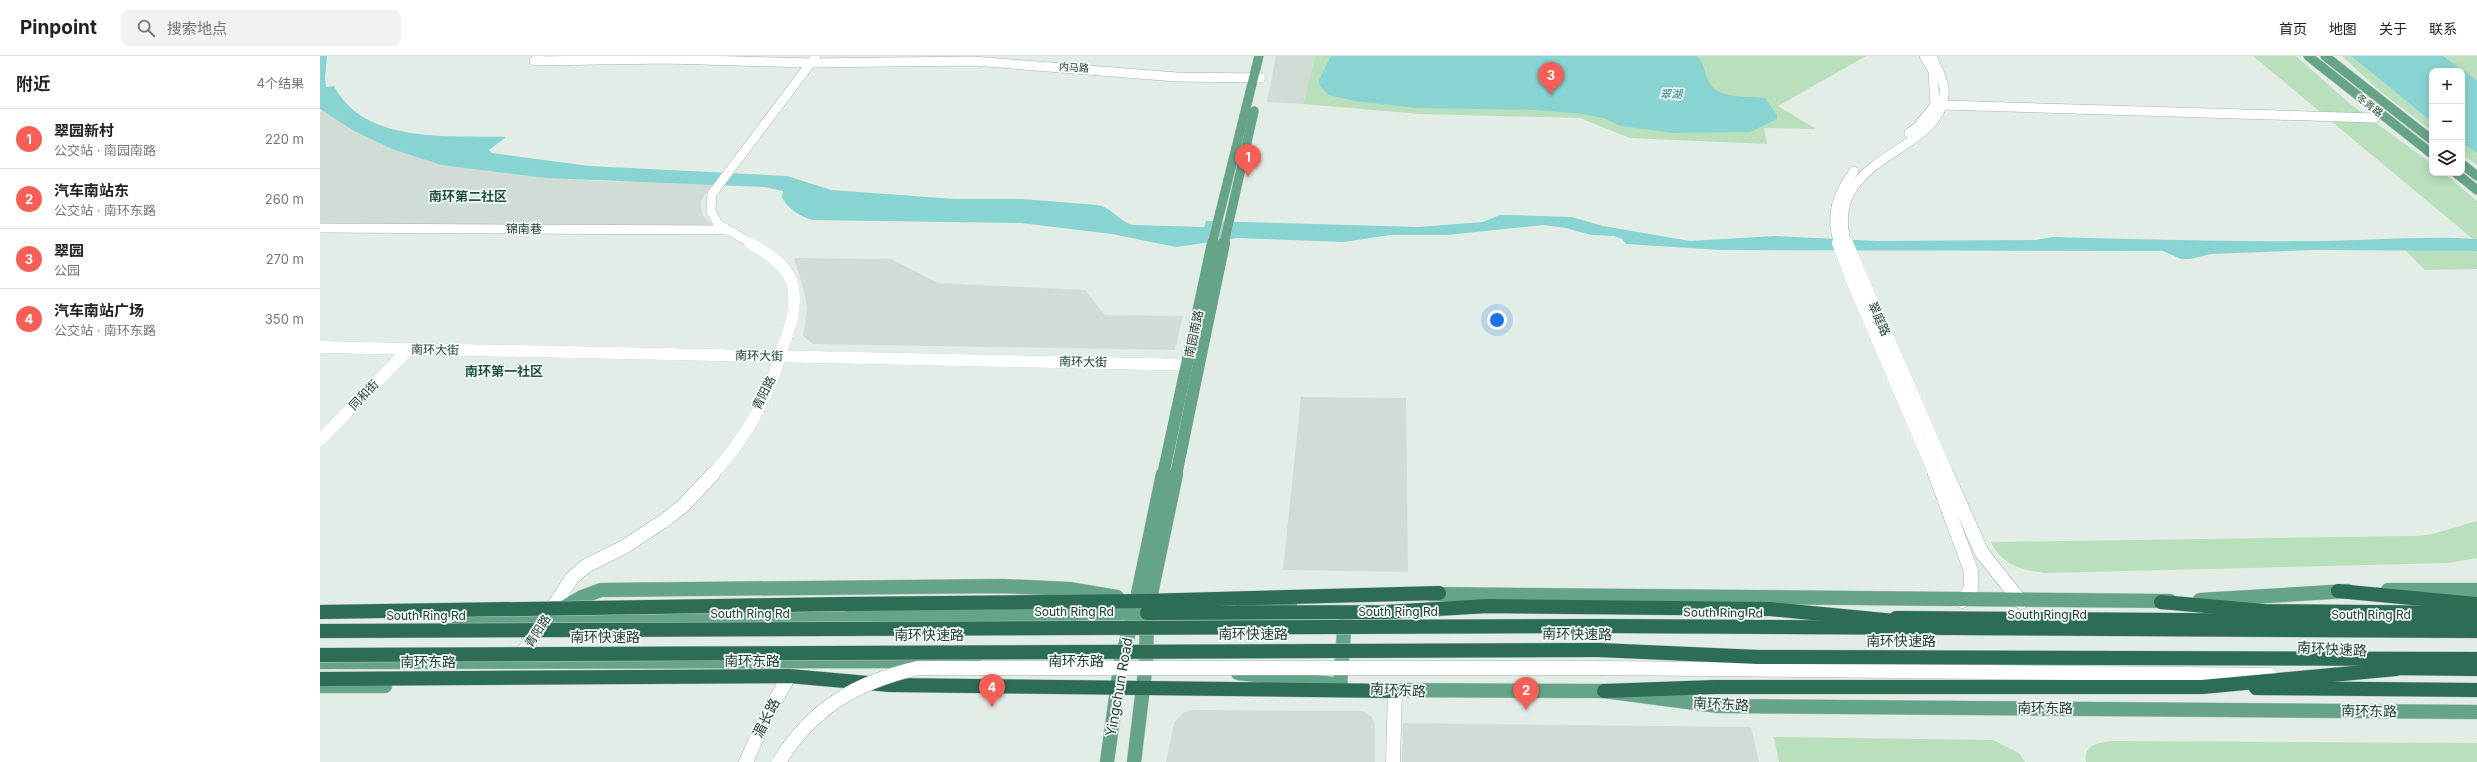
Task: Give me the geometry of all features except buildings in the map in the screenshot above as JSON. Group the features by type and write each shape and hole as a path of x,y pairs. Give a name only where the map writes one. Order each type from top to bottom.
{"highway":[{"path":"2338,591 2477,604"},
{"path":"2161,602 2264,611 2477,613"},
{"path":"320,612 672,605 845,604 1142,607 1346,612 1488,606 1770,609 1986,630"},
{"path":"1857,617 2477,622"},
{"name":"South Ring Rd","path":"320,630 1597,626 1986,630 2477,631"},
{"name":"南环快速路","path":"320,654 1599,650 1758,657 2477,659"},
{"name":"南环快速路","path":"2186,658 2396,669 2477,670"},
{"path":"2202,687 2302,676 2396,669"},
{"path":"320,679 789,676 890,685 1395,692"},
{"path":"1604,692 1715,687 2202,687 2477,690"}],"main road":[{"name":"南园南路","path":"1218,244 1231,218 1257,78 1259,56"},
{"name":"南园南路","path":"1142,607 1218,244 1220,217 1257,78 1266,56"},
{"name":"冬青路","path":"2308,56 2429,152"},
{"name":"冬青路","path":"2325,56 2429,138"},
{"path":"2465,166 2477,176"},
{"path":"2460,176 2477,190"},
{"path":"2445,590 2477,580"},
{"path":"547,617 582,597 601,590 1002,586 1069,588 1142,607"},
{"path":"320,616 547,617 1142,607 1439,593 2021,602 2161,602 2338,591 2477,590"},
{"name":"Yingchun Road","path":"1134,762 1147,647 1142,607"},
{"name":"Yingchun Road","path":"1107,762 1121,662 1125,647 1142,607"},
{"path":"1340,685 1346,612"},
{"path":"1125,647 1343,647"},
{"name":"南环东路","path":"320,662 1121,662 1146,663 1395,692 1604,692 1718,706 2477,712"},
{"path":"320,686 722,683 789,676"}],"street":[{"name":"内马路","path":"539,56 534,61 667,58 725,62 814,60 973,61 1081,68 1177,77 1257,78"},
{"name":"翠庭路","path":"1924,56 1933,71 1935,104 1918,127 1865,161 1844,184 1835,210 1833,225 1841,236 1942,492 1971,571 1971,589 1962,601"},
{"path":"1932,56 1943,79 1944,105 2375,118"},
{"name":"青阳路","path":"518,661 547,617 560,592 578,572 619,550 666,519 700,488 726,460 765,392 792,325 794,286 780,262 766,251 715,221 709,212 712,194 814,60"},
{"name":"翠庭路","path":"1841,236 1844,210 1852,185 1871,165 1929,128 1944,105"},
{"name":"锦南巷","path":"320,228 728,230"},
{"name":"翠庭路","path":"1847,254 1982,553 2021,602"},
{"name":"南环大街","path":"320,347 1193,365"},
{"name":"同和街","path":"320,440 409,349"},
{"path":"1603,668 1758,657"},
{"path":"779,762 784,751 808,723 841,696 878,677 918,668 1603,668 2302,676"},
{"name":"湄长路","path":"746,762 765,719 789,676"},
{"path":"1393,762 1395,692"}],"shaded area":[{"path":"1276,56 1315,56 1303,104 1267,102"},
{"path":"323,110 354,131 392,149 441,165 596,181 713,183 701,201 701,207 703,215 715,228 320,225 320,112"},
{"path":"794,258 891,259 938,283 1085,290 1105,315 1183,316 1175,350 813,344 803,336 807,308 805,295"},
{"path":"1301,397 1406,398 1408,572 1283,570"},
{"path":"1192,710 1362,711 1372,717 1375,724 1375,762 1166,762 1174,723 1184,712"},
{"path":"1403,723 1751,727 1759,762 1402,762"}],"green space":[{"name":"翠湖","path":"1315,56 1866,56 1778,106 1816,129 1764,128 1767,144 1630,138 1580,118 1420,114 1303,104"},
{"path":"2253,56 2296,56 2349,103 2429,162 2429,176 2448,176 2477,201 2477,239 2473,239"},
{"path":"2342,56 2351,56 2429,120 2429,129 2380,91"},
{"path":"2443,56 2477,56 2477,80 2465,72 2465,68 2460,68"},
{"path":"2465,145 2477,153 2477,165 2465,156"},
{"path":"2404,249 2477,251 2477,269 2425,270"},
{"path":"2477,521 2477,558 2448,563 2044,573 2020,568 2006,561 1995,550 1991,542 2416,536 2433,534"},
{"path":"1774,737 1993,740 2019,753 2025,762 1779,762"},
{"path":"2102,742 2477,743 2477,762 2086,762 2086,756 2089,748"}],"water":[{"path":"320,56 327,56 325,78 326,87 334,86 348,105 366,119 387,128 410,133 435,136 506,137 489,150 492,153 589,166 787,176 831,190 955,199 1022,199 1097,205 1102,206 1129,224 1134,225 1204,227 1206,221 1418,227 1483,222 1500,215 1510,215 1572,217 1603,226 1690,241 1775,236 1878,241 2036,240 2053,237 2278,241 2456,238 2477,239 2477,251 2314,250 2211,254 2190,259 2181,259 2163,251 1721,250 1626,244 1622,239 1614,236 1591,235 1566,228 1543,225 1447,235 1390,235 1344,242 1238,238 1176,247 1112,234 1021,223 813,220 799,215 788,206 782,198 783,191 764,187 547,178 441,165 392,149 354,131 320,109"},
{"name":"翠湖","path":"1331,56 1697,56 1702,62 1710,84 1714,89 1735,96 1765,98 1777,115 1777,119 1750,132 1674,133 1621,126 1603,118 1583,114 1536,110 1416,108 1354,101 1329,95 1320,86 1319,80"},
{"path":"2351,56 2443,56 2460,68 2429,68 2429,120"},
{"path":"2465,72 2477,80 2477,153 2465,145"}],"place":[{"name":"翠园","path":"1551,95"},
{"name":"翠园新村","path":"1248,177"},
{"name":"汽车南站广场","path":"992,707"},
{"name":"汽车南站东","path":"1526,710"}],"district":[{"name":"南环第二社区","path":"468,196"},
{"name":"南环第一社区","path":"504,371"}]}
